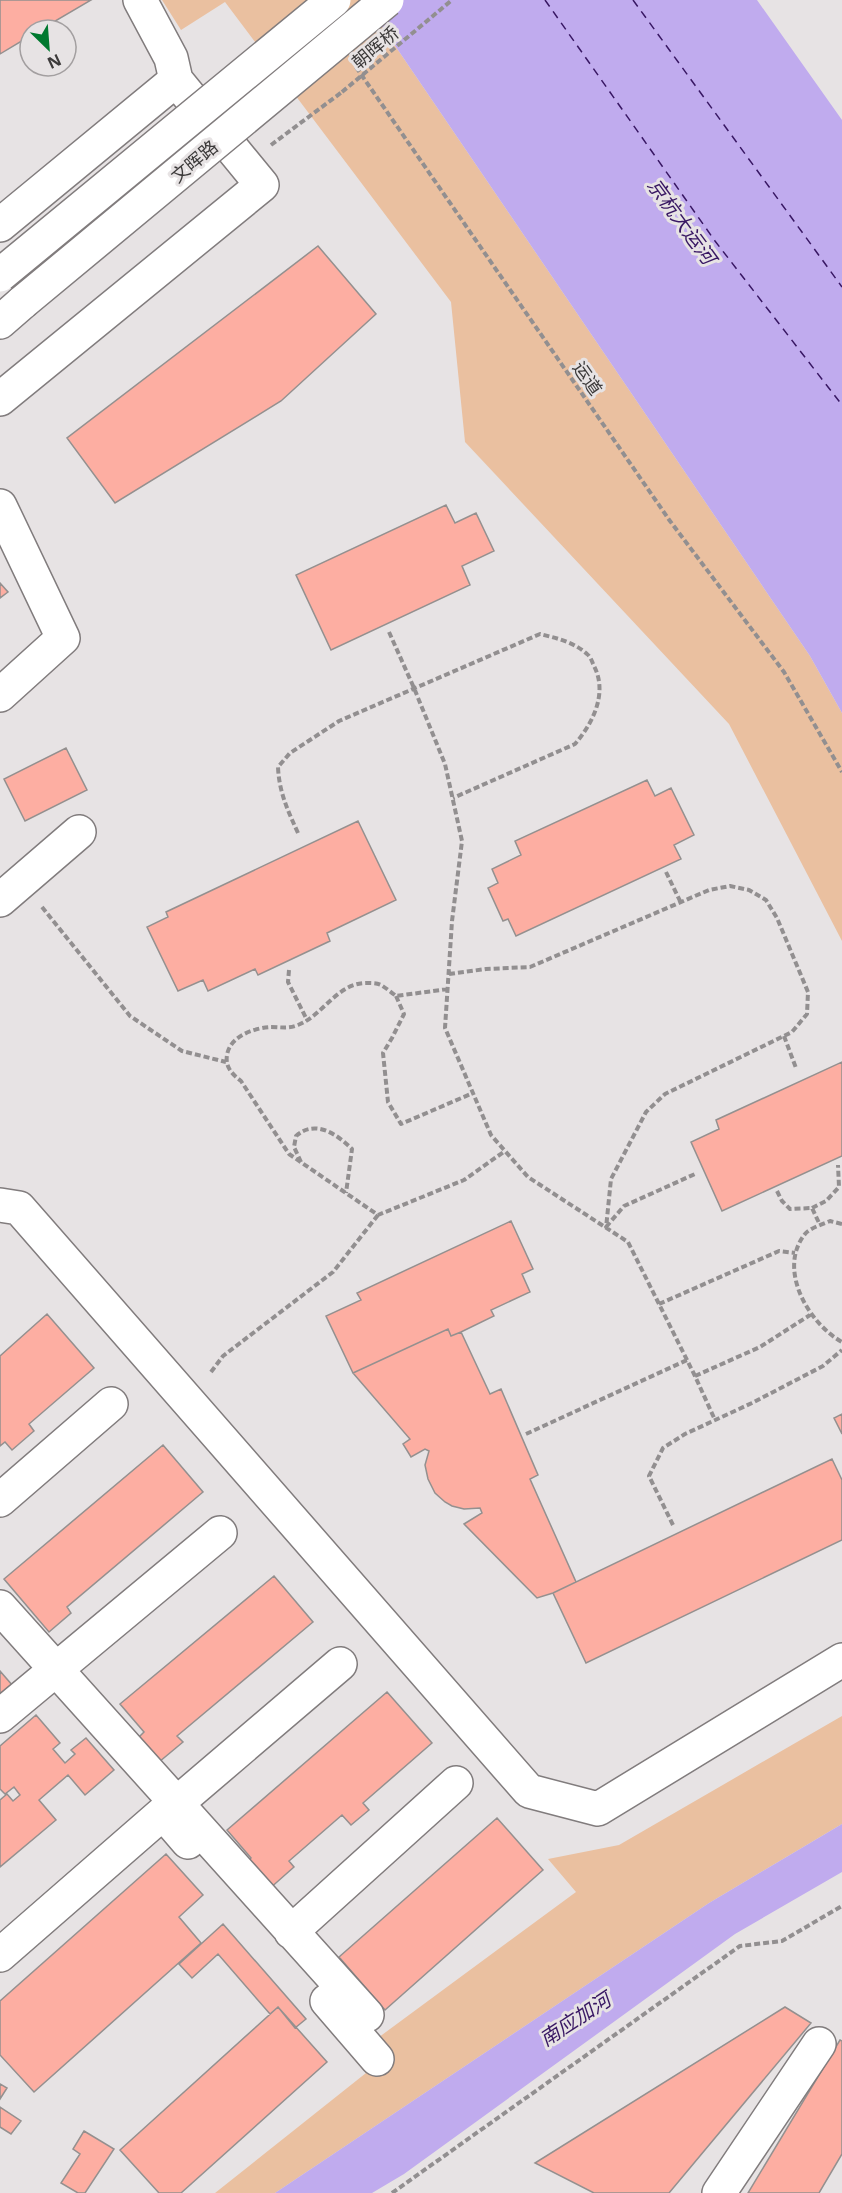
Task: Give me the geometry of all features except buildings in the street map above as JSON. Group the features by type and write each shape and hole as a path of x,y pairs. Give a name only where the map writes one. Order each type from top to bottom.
{"street":[{"path":"0,399 262,185 176,80 171,58 140,0"},
{"name":"文晖路","path":"0,275 334,0"},
{"name":"文晖路","path":"11,312 387,0"},
{"path":"0,225 176,80"},
{"path":"0,506 63,638 0,695"},
{"path":"11,891 79,832"},
{"path":"0,1205 19,1208 529,1791 598,1809 842,1660"},
{"path":"0,1500 111,1404"},
{"path":"0,1716 220,1533"},
{"path":"0,1607 367,2015"},
{"path":"176,1804 340,1664"},
{"path":"291,1932 456,1784"},
{"path":"0,1955 163,1813 376,2059"},
{"path":"719,2193 819,2044"}],"path":[{"name":"朝晖桥","path":"265,149 342,92 452,0"},
{"name":"运道","path":"351,59 670,521 784,672 842,772"},
{"path":"389,632 445,764 462,841 452,921 445,1029 492,1135 528,1177 628,1242 695,1376 714,1420"},
{"path":"298,833 283,801 278,767 290,753 339,721 540,634 563,639 589,655 599,676 599,699 589,728 575,744 453,798"},
{"path":"666,872 681,903"},
{"path":"449,974 530,967 709,890 730,886 748,890 766,900 777,918 808,992 807,1014 792,1032 665,1094 646,1112 611,1179 606,1228"},
{"path":"11,891 130,1016 182,1051 226,1062"},
{"path":"289,969 288,982 307,1020"},
{"path":"378,1215 289,1154 241,1082 231,1074 226,1062 228,1049 238,1038 252,1031 271,1027 290,1028 307,1020 346,987 361,983 379,983 396,996 404,1014 382,1053 388,1102 401,1124 473,1093"},
{"path":"396,996 448,989"},
{"path":"784,1036 796,1068"},
{"path":"302,1163 294,1147 296,1136 304,1129 321,1129 338,1136 352,1149 346,1193"},
{"path":"211,1372 223,1356 333,1272 378,1215 464,1180 505,1150"},
{"path":"777,1191 782,1202 790,1209 812,1208 826,1201 839,1187 838,1165"},
{"path":"606,1228 624,1206 695,1174"},
{"path":"812,1208 820,1225"},
{"path":"842,1224 830,1221 806,1232 795,1253 795,1280 810,1315 832,1336 842,1342"},
{"path":"659,1304 779,1251 795,1253"},
{"path":"695,1376 760,1347 810,1315"},
{"path":"674,1525 649,1476 663,1448 685,1434 823,1366 842,1350"},
{"path":"526,1434 687,1360"},
{"path":"392,2193 740,1946 782,1941 842,1906"}],"shaded area":[{"path":"162,0 364,0 810,656 842,713 842,941 729,724 465,442 451,302 225,2 181,30"},
{"path":"842,1716 842,1824 709,1903 275,2193 215,2193 366,2073 352,2057 576,1892 548,1859 619,1845"}],"water":[{"name":"京杭大运河","path":"364,0 757,0 842,120 842,713 810,656"},
{"name":"南应加河","path":"842,1824 842,1872 735,1934 404,2174 372,2193 275,2193 709,1903"}],"ferry route":[{"path":"545,0 715,241 842,405"},
{"path":"633,0 842,287"}]}
